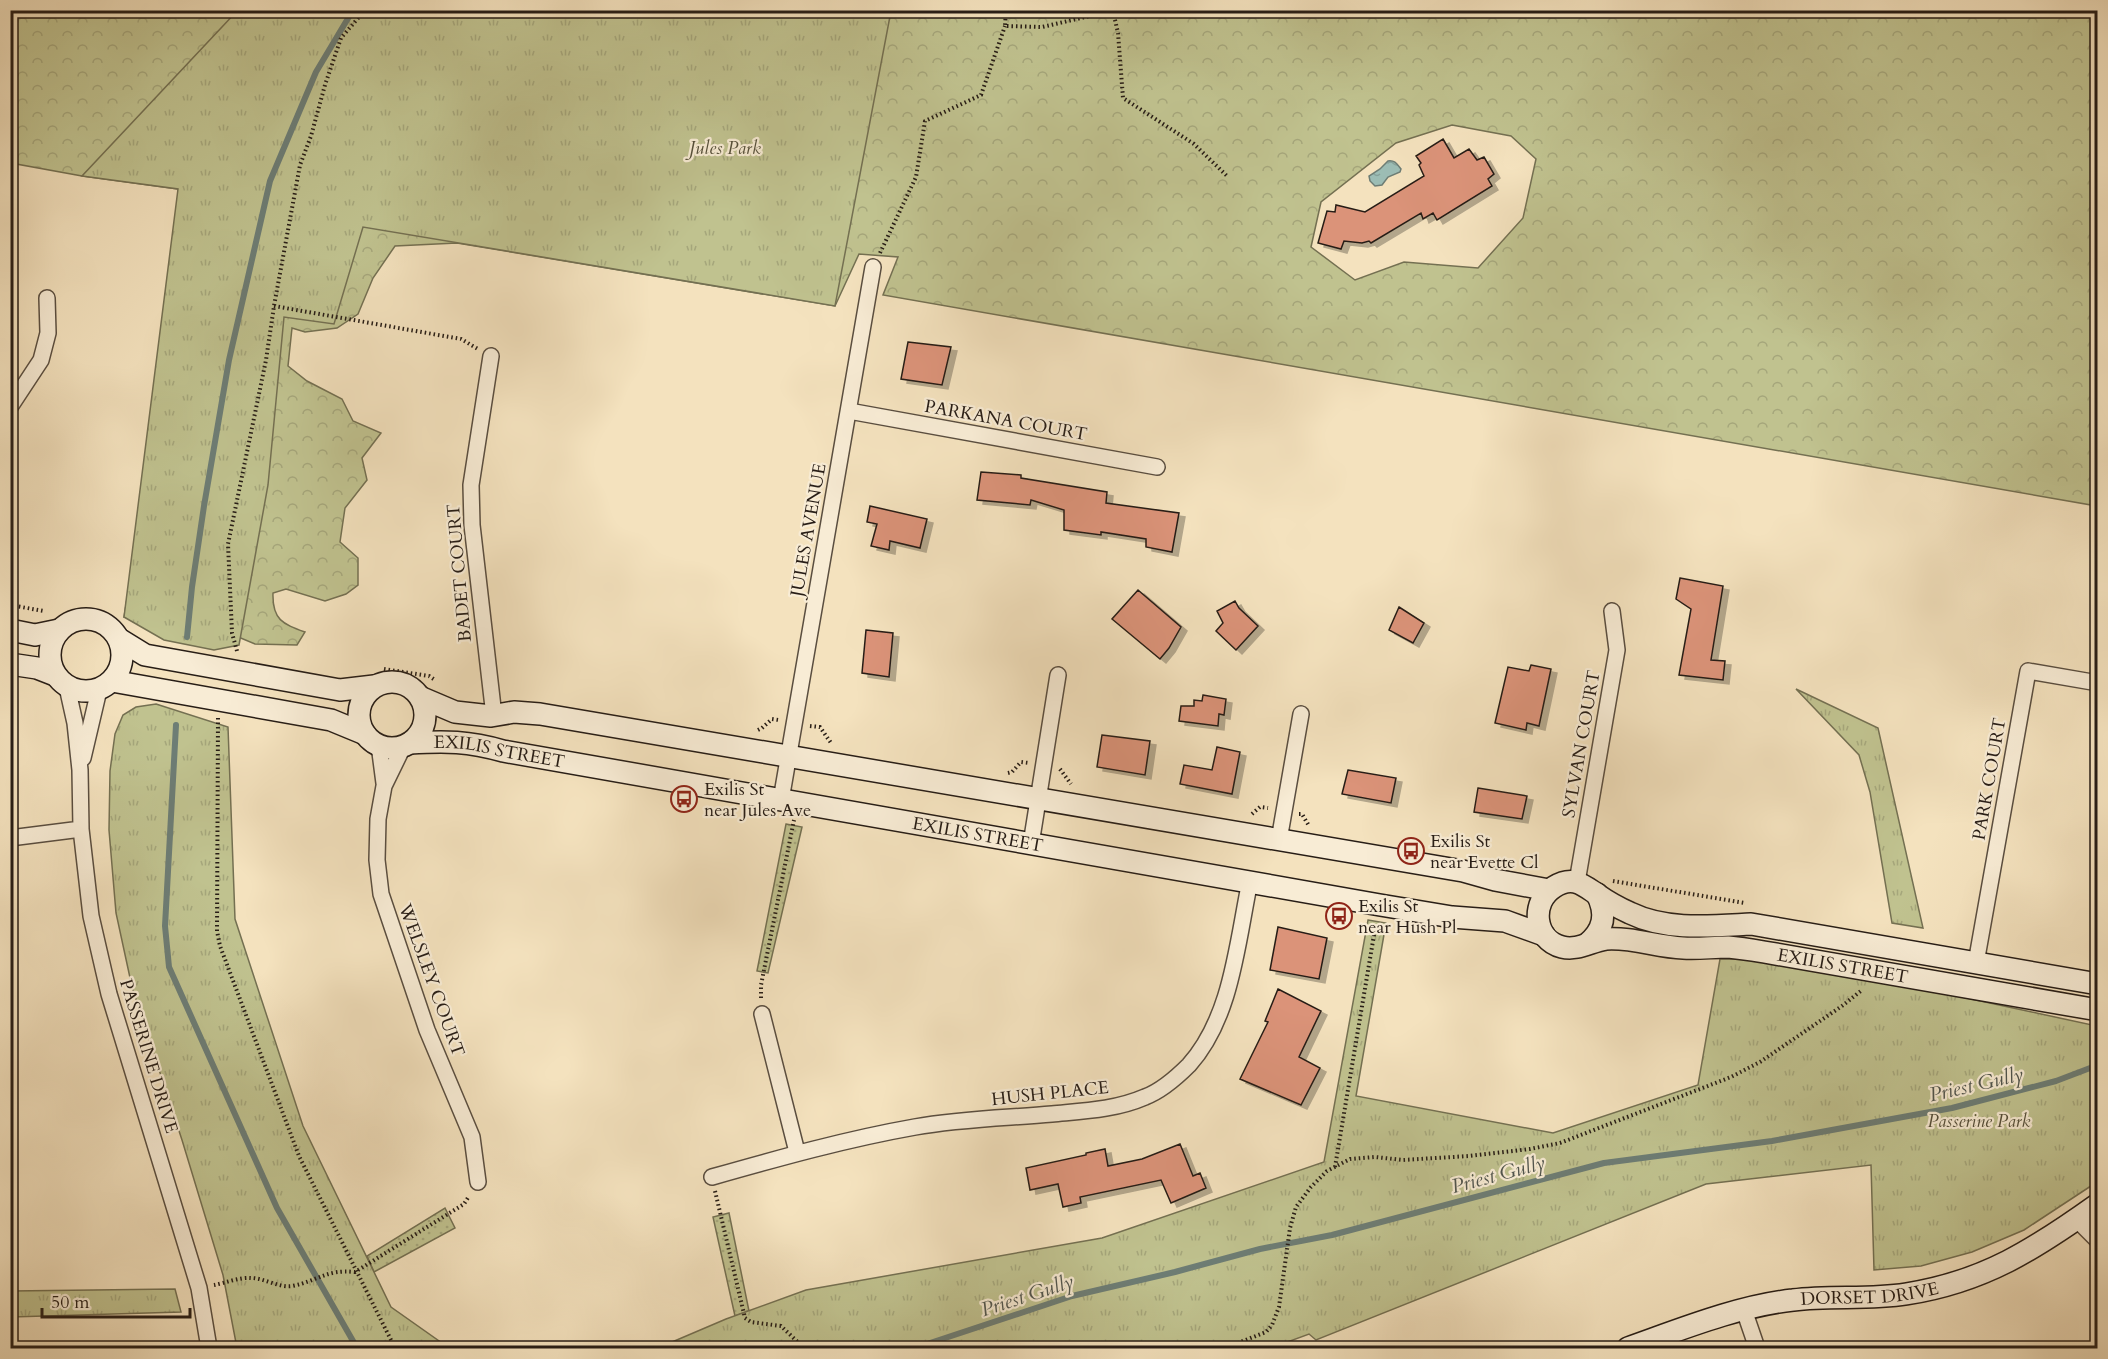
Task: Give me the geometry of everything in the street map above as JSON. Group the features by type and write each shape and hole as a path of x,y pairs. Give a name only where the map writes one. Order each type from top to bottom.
{"street":[{"name":"JULES AVENUE","path":"790,802 789,756 873,267"},
{"path":"10,406 41,360 48,333 47,298"},
{"name":"BADET COURT","path":"491,356 471,485 472,525 494,716"},
{"name":"PARKANA COURT","path":"849,411 1157,467"},
{"name":"SYLVAN COURT","path":"1577,882 1617,650 1612,612"},
{"name":"EXILIS STREET","path":"10,630 35,635 59,630 68,623 80,619 92,619 104,623 119,639 145,656 340,690 374,686 384,682 395,681 406,684 415,690 425,708 423,728 418,737 406,745"},
{"path":"59,630 52,641 49,654 61,681"},
{"path":"106,686 119,671 123,659 119,639"},
{"name":"EXILIS STREET","path":"10,663 37,668 78,691 106,686 231,703 331,720 372,740 395,748 449,741 476,743 503,751 1380,905 1452,917 1505,921 1544,935 1559,946 1578,948 1606,939 1639,941 1681,948 1727,947 1764,951 2097,1010"},
{"name":"PARK COURT","path":"1976,963 2028,671 2097,683"},
{"path":"1030,844 1058,675"},
{"name":"PASSERINE DRIVE","path":"61,681 75,723 80,770 81,829 91,916 109,994 199,1288 209,1348"},
{"name":"PASSERINE DRIVE","path":"80,770 106,686"},
{"path":"372,740 360,725 359,714 366,693 374,686"},
{"name":"EXILIS STREET","path":"422,699 455,712 494,716 514,712 540,714 1463,871 1495,880 1550,890 1568,882 1577,882 1632,914 1658,923 1695,926 1751,924 2097,984"},
{"path":"1279,840 1301,714"},
{"name":"WELSLEY COURT","path":"372,740 384,786"},
{"name":"WELSLEY COURT","path":"406,745 384,786 378,819 377,850 381,894 427,1030 472,1137 478,1182"},
{"path":"10,838 81,829"},
{"name":"HUSH PLACE","path":"712,1178 797,1152 936,1123 1087,1111 1120,1106 1147,1097 1171,1082 1190,1064 1218,1020 1226,1000 1250,881"},
{"path":"1544,935 1539,926 1539,906 1543,897 1550,890"},
{"path":"1587,944 1596,937 1602,927 1604,916 1597,894"},
{"path":"762,1014 797,1152"},
{"name":"DORSET DRIVE","path":"1628,1348 1706,1320 1792,1300 1906,1295 1959,1282 1995,1269 2031,1250 2097,1204"},
{"path":"2076,1220 2097,1241"},
{"path":"1744,1310 1756,1348"}],"path":[{"path":"235,670 237,653 232,633 228,544 266,360 300,165 312,136 341,38 365,10"},
{"path":"873,267 916,177 926,121 981,95 1005,26 1006,10"},
{"path":"1005,26 1042,27 1114,11 1123,98 1194,144 1227,176"},
{"path":"274,306 461,339 491,356"},
{"path":"231,703 218,712 217,931 220,946 299,1156 395,1348"},
{"path":"762,1014 761,985 790,802"},
{"path":"1335,1167 1380,905"},
{"path":"1225,1348 1266,1332 1272,1325 1279,1307 1290,1228 1296,1207 1311,1187 1335,1167 1350,1159 1375,1157 1403,1160 1469,1156 1560,1143 1731,1077 1760,1062 1842,1006 1862,990 1877,971"},
{"path":"712,1178 745,1318 751,1322 781,1326 804,1348"},
{"path":"199,1288 250,1277 289,1286 341,1270 355,1272 464,1204 478,1182"}],"green space":[{"path":"10,11 2097,11 2097,506 883,295 898,257 859,254 835,306 457,243 395,246 373,278 358,314 337,328 305,332 292,328 288,366 307,381 342,399 353,421 381,433 362,458 367,480 345,508 340,542 358,558 358,585 346,594 325,601 286,589 273,593 274,609 280,620 305,632 297,645 255,644 224,631 124,617 183,255 178,189 82,176 11,163","holes":["1452,125 1511,136 1536,159 1523,218 1478,268 1404,262 1355,280 1311,247 1321,202 1396,143"]},
{"name":"Jules Park","path":"237,11 891,11 835,306 363,227 334,324 284,317 268,485 239,645 214,650 164,640 124,617 178,189 82,176"},
{"path":"1796,689 1878,728 1923,928 1892,923 1870,792 1859,755"},
{"path":"156,704 228,727 235,919 303,1126 391,1307 449,1348 237,1348 223,1275 132,987 116,913 109,830 110,771 115,734 123,715 136,707"},
{"path":"786,824 802,827 768,973 757,971"},
{"name":"Passerine Park","path":"1368,920 1386,923 1356,1096 1553,1133 1698,1085 1720,959 1763,959 1873,978 2097,1026 2097,1182 2024,1230 1972,1252 1921,1266 1874,1270 1871,1165 1706,1184 1316,1340 1309,1334 1271,1348 658,1348 726,1319 806,1290 1102,1238 1324,1162"},
{"path":"445,1208 455,1228 374,1272 367,1256"},
{"path":"729,1213 749,1311 735,1316 713,1217"},
{"path":"175,1289 181,1312 11,1317 11,1291"}],"water":[{"path":"1388,161 1396,163 1401,169 1400,172 1388,177 1382,185 1375,186 1369,176"}],"building":[{"path":"1443,139 1454,158 1469,149 1477,160 1484,157 1494,174 1488,179 1492,186 1437,220 1433,213 1423,219 1421,213 1371,243 1369,241 1362,243 1344,241 1341,249 1318,243 1327,211 1335,212 1336,205 1365,212 1424,176 1419,165 1421,163 1416,156"},
{"path":"908,342 951,347 942,385 901,379"},
{"path":"981,472 1021,475 1021,478 1107,492 1106,503 1179,513 1172,552 1146,547 1146,539 1101,532 1101,535 1064,530 1064,510 1031,500 1030,505 977,500"},
{"path":"870,506 927,519 920,548 890,541 889,550 871,546 877,524 867,522"},
{"path":"1680,578 1723,586 1711,660 1725,661 1723,680 1679,675 1691,609 1676,599"},
{"path":"1138,590 1181,627 1160,659 1112,619"},
{"path":"1235,601 1258,626 1236,650 1216,631 1223,623 1217,611"},
{"path":"1399,607 1424,623 1413,643 1389,630"},
{"path":"866,630 893,633 889,677 862,673"},
{"path":"1531,665 1551,669 1539,726 1527,723 1526,730 1495,723 1508,667 1529,671"},
{"path":"1203,695 1226,699 1224,715 1219,714 1218,726 1179,721 1181,706 1194,706 1194,700 1202,701"},
{"path":"1102,735 1150,741 1145,775 1097,767"},
{"path":"1217,747 1240,752 1232,794 1180,784 1184,765 1212,770"},
{"path":"1348,770 1396,778 1391,803 1342,794"},
{"path":"1478,788 1527,796 1522,819 1474,812"},
{"path":"1278,927 1327,938 1319,979 1270,970"},
{"path":"1278,989 1321,1011 1299,1057 1320,1068 1301,1105 1240,1079 1268,1022 1265,1021"},
{"path":"1180,1144 1193,1176 1200,1173 1206,1188 1171,1203 1161,1180 1080,1197 1081,1203 1063,1207 1058,1184 1030,1190 1026,1168 1105,1149 1108,1166 1142,1159"}],"waterway":[{"path":"187,637 204,506 229,360 270,181 316,72 353,10"},
{"path":"176,725 165,926 169,967 277,1208 357,1348"},
{"name":"Priest Gully","path":"915,1348 1072,1296 1260,1249 1332,1235 1604,1163 1772,1141 1952,1108 2056,1081 2098,1065"}],"place":[{"name":"Exilis St near Jules Ave","path":"684,799"},
{"name":"Exilis St near Evette Cl","path":"1411,851"},
{"name":"Exilis St near Hush Pl","path":"1339,916"}]}
